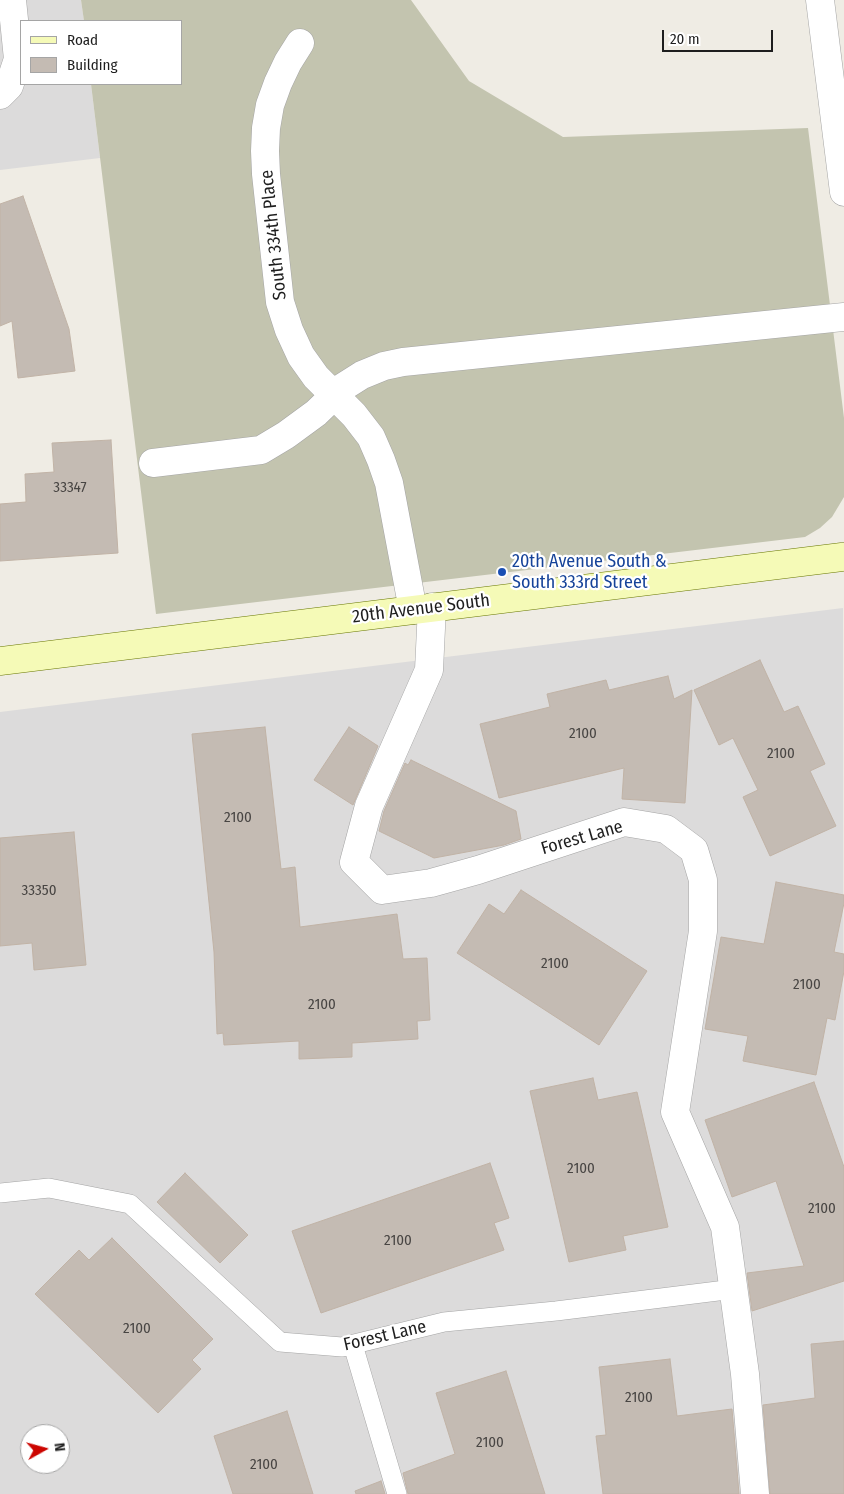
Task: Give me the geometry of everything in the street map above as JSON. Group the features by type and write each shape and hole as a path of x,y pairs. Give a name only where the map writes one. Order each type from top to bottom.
{"street":[{"path":"0,95 10,86 18,59 12,0"},
{"path":"820,0 844,192"},
{"name":"South 334th Place","path":"300,43 284,69 270,105 266,128 266,174 280,302 288,330 301,356 316,377 354,415 371,438 382,460 423,609"},
{"path":"153,463 261,450 286,435 316,413 342,387 362,375 384,366 403,362 844,317"},
{"name":"20th Avenue South","path":"0,661 423,609 843,553"},
{"name":"Forest Lane","path":"423,609 429,670 369,806 354,862 382,890 431,884 624,822 666,829 694,850 703,880 703,931 675,1112 725,1227 745,1374 755,1494"}],"lane":[{"name":"Forest Lane","path":"0,1193 49,1188 130,1204 280,1342 342,1347 444,1322 566,1310 734,1289"},
{"path":"353,1345 397,1494"}],"shaded area":[{"path":"0,0 81,0 84,20 20,20 20,85 91,85 100,158 0,170"},
{"path":"81,0 411,0 469,81 563,137 808,128 844,418 844,497 832,517 820,528 805,537 156,614 91,85 182,85 182,20 84,20"},
{"path":"843,608 844,1494 0,1494 0,712"}],"building":[{"path":"23,196 69,329 75,371 18,378 12,321 0,326 0,204"},
{"path":"111,440 118,553 0,561 0,504 26,502 25,474 54,472 52,443"},
{"path":"760,660 784,712 798,706 825,764 810,771 836,826 770,856 743,797 758,790 733,738 719,745 694,690"},
{"path":"668,676 674,699 692,690 685,803 622,799 624,768 499,798 480,724 550,707 547,694 606,680 609,690"},
{"path":"265,727 281,869 295,867 300,927 397,914 403,959 427,958 430,1020 417,1021 418,1039 352,1043 352,1057 299,1059 299,1041 224,1045 223,1033 217,1034 214,952 192,734"},
{"path":"349,727 378,746 353,805 314,780"},
{"path":"411,760 516,811 521,839 504,845 434,858 379,831 384,811 405,763 408,765"},
{"path":"74,832 86,965 34,970 32,943 0,946 0,838"},
{"path":"776,882 844,895 834,952 844,954 844,971 835,1020 827,1018 816,1075 743,1061 748,1036 705,1029 721,937 764,944"},
{"path":"521,890 647,971 599,1045 457,953 489,904 504,914"},
{"path":"593,1078 598,1100 637,1092 668,1227 623,1236 626,1250 569,1262 530,1091"},
{"path":"814,1082 844,1167 844,1281 752,1311 747,1273 804,1266 776,1181 732,1197 705,1120"},
{"path":"490,1163 509,1218 494,1223 504,1250 321,1313 292,1231"},
{"path":"185,1173 248,1235 220,1263 157,1202"},
{"path":"112,1238 213,1339 192,1360 201,1369 158,1413 35,1294 79,1250 89,1260"},
{"path":"844,1341 844,1494 770,1494 763,1405 815,1398 811,1344"},
{"path":"670,1359 677,1416 732,1409 739,1494 603,1494 596,1436 606,1435 599,1367"},
{"path":"506,1371 545,1494 408,1494 403,1473 455,1454 436,1393"},
{"path":"287,1411 313,1494 233,1494 214,1436"},
{"path":"381,1481 385,1494 356,1494 355,1491"}],"place":[{"name":"20th Avenue South & South 333rd Street","path":"502,572"}]}
